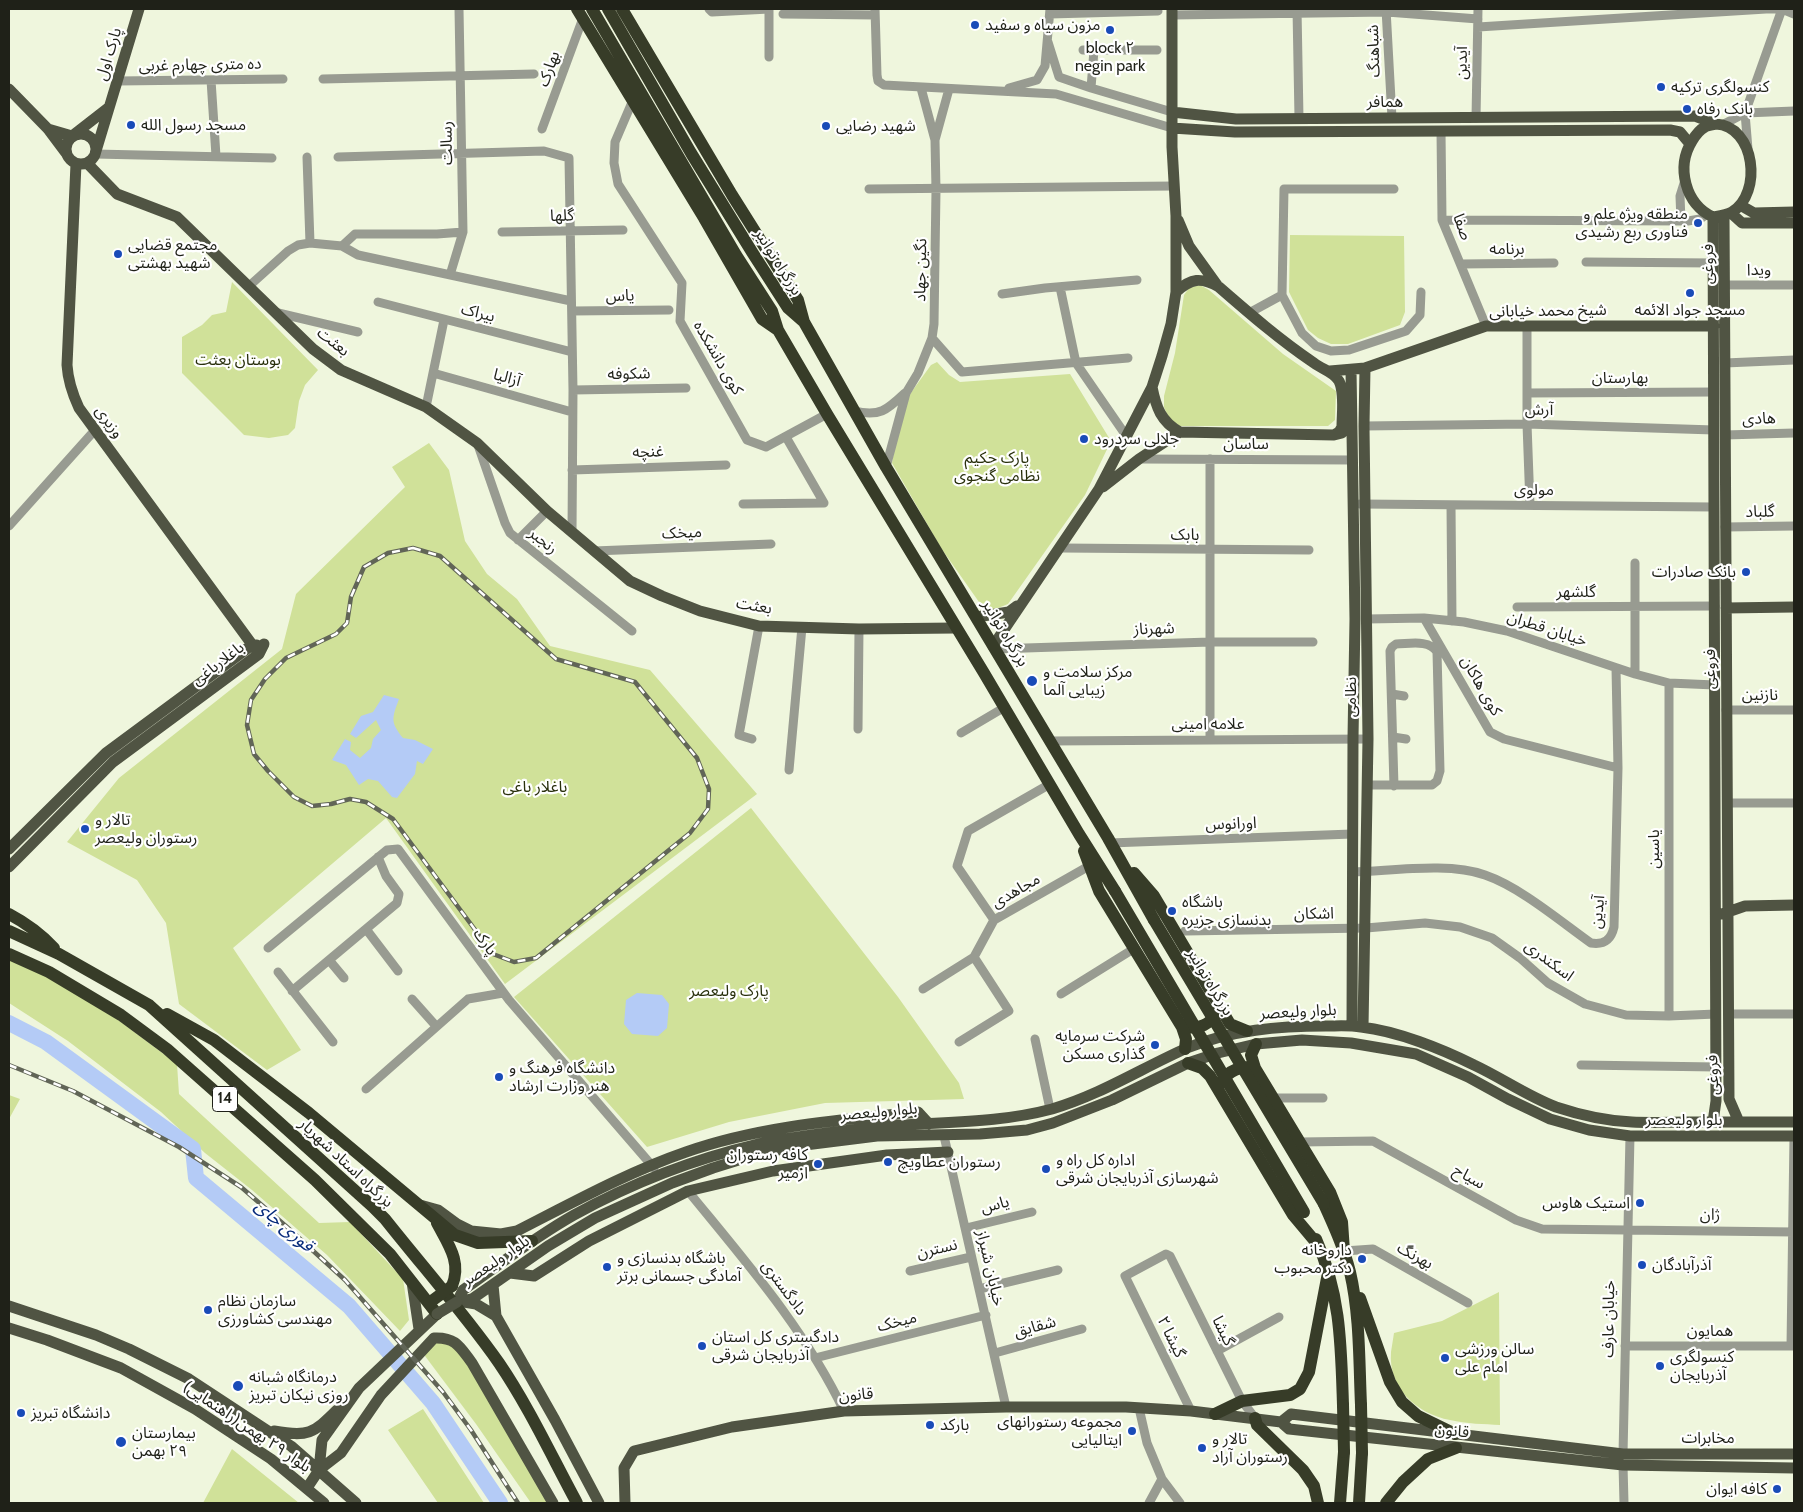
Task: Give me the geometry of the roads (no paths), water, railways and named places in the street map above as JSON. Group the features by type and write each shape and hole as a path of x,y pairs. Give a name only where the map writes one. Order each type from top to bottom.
{"highway":[{"name":"بزرگراه توانیر","path":"592,9 736,255 772,311 778,330 827,414 1005,707 1079,834 1116,892 1304,1212 1320,1246 1333,1287 1340,1325 1344,1452 1340,1503"},
{"name":"بزرگراه توانیر","path":"608,9 692,153 767,276 788,308 804,322 886,467 1324,1204 1344,1251 1350,1272 1357,1313 1362,1453 1359,1503"},
{"path":"622,9 732,195 798,300 804,322"},
{"path":"580,14 704,218 762,320 778,330"},
{"path":"1079,834 1089,866 1100,891 1182,1027 1186,1039 1185,1050"},
{"path":"1112,846 1154,896 1230,1024 1247,1031"},
{"path":"9,914 24,922 45,939 58,954"},
{"name":"بزرگراه استاد شهریار","path":"9,930 58,954 149,1005 385,1219 470,1323 499,1364 577,1503"},
{"name":"بزرگراه استاد شهریار","path":"9,954 49,972 121,1014 167,1048 315,1180 390,1254 437,1314"},
{"path":"149,1005 214,1040 309,1113 455,1235 478,1243 532,1241"},
{"path":"1182,1027 1194,1029 1205,1025 1214,1018 1219,1007"},
{"path":"1256,1044 1251,1055 1255,1068 1330,1192 1342,1222 1344,1251"},
{"path":"1188,1063 1202,1068 1210,1076 1293,1215 1320,1246"},
{"path":"1217,1089 1222,1078 1232,1070 1243,1066 1255,1068"},
{"path":"429,1303 452,1286 456,1276 456,1263 436,1220"},
{"path":"1350,1272 1390,1382 1402,1402 1418,1416 1455,1434"},
{"path":"1215,1414 1242,1401 1290,1396 1300,1389 1309,1372 1328,1273"},
{"path":"1255,1418 1257,1425 1303,1470 1314,1486 1318,1503"},
{"path":"1386,1503 1428,1459 1456,1448"}],"main road":[{"name":"پارک اول","path":"96,153 139,9"},
{"path":"994,647 1099,489 1152,387 1169,332 1176,292 1176,216 1172,128 1172,12"},
{"path":"9,89 48,130 68,158 82,163 96,153 94,141 91,137 82,133 72,136 48,130"},
{"path":"66,153 66,144 72,136 108,108"},
{"name":"همافر","path":"1172,112 1236,119 1694,116 1720,124"},
{"path":"1608,117 1608,130"},
{"path":"1300,118 1300,132"},
{"path":"1723,213 1749,187 1751,178 1748,151 1737,133 1720,124 1704,127 1696,135 1690,144 1684,162 1685,180 1692,198 1698,207 1723,213 1794,212"},
{"name":"همافر","path":"1172,128 1235,132 1670,130 1680,132 1690,144"},
{"name":"بعثت","path":"82,163 117,194 177,217 313,349 341,370 426,407 477,443 547,511 630,580 662,596 700,611 759,626 859,629 956,628"},
{"name":"وزیری","path":"82,163 67,365 68,380 72,393 79,408 255,649"},
{"path":"1723,213 1742,223 1794,223"},
{"name":"فروغى","path":"1723,213 1714,263 1714,392 1720,433 1725,527 1715,685 1722,898 1728,913 1729,1099 1739,1122"},
{"name":"فروغى","path":"1713,1122 1716,1101 1716,916 1722,898 1727,802 1726,710 1714,507 1724,363 1723,213"},
{"path":"1176,216 1189,246 1218,286 1283,342 1319,366 1330,371 1338,380 1342,389 1342,426 1334,435"},
{"path":"1176,292 1185,284 1196,280 1208,281 1218,286"},
{"name":"شیخ محمد خیابانی","path":"1330,371 1365,368 1486,326 1714,326"},
{"name":"نظامی","path":"1357,1026 1366,928 1368,738 1365,368"},
{"name":"نظامی","path":"1351,370 1355,619 1352,738 1352,872 1357,1026"},
{"path":"1152,387 1156,406 1162,418 1172,428 1180,432 1334,435 1364,426"},
{"path":"1099,489 1138,459 1180,432"},
{"path":"976,617 1009,612 1021,604"},
{"path":"1720,607 1794,607"},
{"path":"1355,619 1367,619"},
{"name":"باغلارباغی","path":"9,849 110,757 255,649"},
{"name":"باغلارباغی","path":"9,867 110,757"},
{"path":"1352,830 1366,824"},
{"path":"1722,898 1745,906 1794,905"},
{"path":"1716,916 1745,906"},
{"name":"بلوار ولیعصر","path":"457,1302 463,1290 532,1241 572,1216 655,1170 768,1142 802,1136 875,1127 985,1121 1018,1117 1069,1104 1185,1050 1212,1039 1247,1031 1301,1026 1357,1026 1420,1041 1474,1064 1514,1087 1555,1106 1592,1116 1631,1122 1794,1122"},
{"name":"بلوار ولیعصر","path":"457,1302 472,1299 548,1246 595,1218 672,1183 751,1156 805,1145 877,1136 944,1136 1027,1130 1053,1123 1112,1100 1188,1063 1218,1053 1256,1044 1302,1040 1351,1043 1416,1054 1468,1077 1550,1119 1589,1130 1630,1136 1794,1136"},
{"path":"1442,1066 1446,1052"},
{"path":"510,1272 534,1276 589,1241 688,1192 773,1171 887,1155 948,1152"},
{"path":"418,1204 438,1210 471,1231 501,1234 517,1231 655,1170"},
{"path":"412,1282 419,1330"},
{"path":"493,1285 496,1316 555,1420 599,1503"},
{"path":"269,1430 299,1434 318,1429 419,1330 437,1314 457,1302 476,1304 496,1316"},
{"name":"بلوار ٢٩ بهمن(راهنمایی)","path":"9,1306 54,1320 129,1349 189,1379 291,1446 356,1503"},
{"path":"47,1340 54,1320"},
{"name":"بلوار ٢٩ بهمن(راهنمایی)","path":"9,1328 121,1368 195,1409 271,1459 324,1503"},
{"path":"307,1488 319,1470 341,1454 381,1395 434,1338 446,1338 458,1344 472,1363 553,1503"},
{"path":"319,1470 322,1440 359,1388"},
{"name":"قانون","path":"625,1503 624,1468 634,1451 732,1427 844,1411 1006,1407 1139,1408 1191,1411 1281,1422 1289,1429 1456,1448 1623,1460"},
{"name":"قانون","path":"1281,1422 1291,1414 1455,1434 1623,1460"},
{"name":"مخابرات","path":"1623,1460 1794,1454"},
{"name":"مخابرات","path":"1623,1460 1794,1468"}],"street":[{"name":"رسالت","path":"450,275 463,232 459,9"},
{"path":"709,9 712,12 769,9 769,57"},
{"path":"1387,11 1402,9"},
{"name":"آیدین","path":"1476,118 1478,9"},
{"path":"1748,151 1745,113 1782,9"},
{"path":"1172,12 1387,11 1478,23 1720,10 1782,9 1794,14"},
{"path":"783,14 876,12 878,81 884,85 1004,90 1037,80 1044,66 1050,11 1158,12"},
{"path":"1297,11 1300,118"},
{"name":"شباهنگ","path":"1387,11 1392,118"},
{"name":"بهارک","path":"542,129 580,14"},
{"name":"همافر","path":"1048,42 1059,77 1172,112"},
{"path":"1083,50 1157,50"},
{"path":"1091,88 1094,50"},
{"path":"324,79 534,74"},
{"name":"ده متری چهارم غربی","path":"118,81 283,79"},
{"path":"211,80 216,156"},
{"path":"921,88 934,140"},
{"path":"934,140 949,89"},
{"name":"همافر","path":"1004,90 1056,94 1172,128"},
{"name":"کوی دانشکده","path":"633,100 615,142 614,163 618,184 682,283 680,321 747,440 766,447 827,414"},
{"path":"1720,124 1745,113 1794,112"},
{"name":"صفا","path":"1441,131 1442,220 1486,326"},
{"name":"نگین جهاد","path":"906,393 918,373 932,338 935,306 936,190 934,140"},
{"path":"338,157 544,151 570,158 573,390 572,532"},
{"path":"96,153 272,158"},
{"path":"307,157 310,243"},
{"path":"1681,221 1680,196 1685,180"},
{"path":"869,190 1174,186"},
{"path":"1394,189 1284,189 1282,295 1302,333 1316,346 1331,351 1349,350 1406,331 1420,315 1422,292"},
{"path":"1442,220 1695,221 1723,213"},
{"name":"گلها","path":"502,232 623,230"},
{"path":"342,246 355,234 438,234 463,232"},
{"path":"248,287 288,251 298,245 310,243 342,246 358,255 571,301"},
{"path":"1586,262 1714,263"},
{"name":"برنامه","path":"1460,264 1554,263"},
{"path":"1002,294 1137,280"},
{"name":"ویدا","path":"1724,285 1794,285"},
{"path":"1060,287 1076,363 1127,437"},
{"path":"1249,313 1282,295"},
{"name":"بیراک","path":"378,302 572,352"},
{"name":"یاس","path":"572,311 670,310"},
{"path":"274,312 358,332"},
{"path":"426,407 444,320"},
{"path":"1527,326 1526,424 1530,505"},
{"path":"932,338 962,372 1128,358"},
{"path":"1724,363 1794,360"},
{"name":"آزالیا","path":"433,373 572,412"},
{"name":"شکوفه","path":"573,390 686,388"},
{"name":"بهارستان","path":"1526,393 1714,392"},
{"path":"854,411 868,414 877,413 888,408 906,393"},
{"path":"886,467 906,393"},
{"name":"آرش","path":"1364,426 1526,424 1720,433"},
{"path":"9,526 95,430"},
{"name":"هادی","path":"1720,433 1794,433"},
{"path":"743,504 824,503 786,437"},
{"name":"رنجبر","path":"477,443 510,533 632,631"},
{"name":"ساسان","path":"1138,459 1353,460"},
{"path":"1210,459 1210,739"},
{"name":"غنچه","path":"572,470 726,465"},
{"name":"مولوی","path":"1353,504 1714,507"},
{"path":"1451,505 1452,621"},
{"path":"518,540 547,511"},
{"name":"گلباد","path":"1725,527 1794,526"},
{"name":"میخک","path":"594,551 771,544"},
{"name":"بابک","path":"1061,548 1309,550"},
{"path":"1635,563 1636,674"},
{"name":"گلشهر","path":"1517,607 1720,607"},
{"name":"خیابان قطران","path":"1367,619 1424,618 1507,631 1616,668 1669,683 1715,685"},
{"name":"کوی هاکان","path":"1424,618 1490,732 1504,739 1618,768"},
{"path":"752,739 739,735 759,626"},
{"path":"789,770 802,627"},
{"path":"858,729 859,629"},
{"name":"شهرناز","path":"994,647 1210,642 1313,642"},
{"path":"1367,785 1394,786 1432,785 1437,781 1440,771 1437,652 1434,646 1428,644 1396,644 1392,646 1390,652 1394,786"},
{"name":"آیدین","path":"1352,872 1452,869 1484,874 1506,883 1591,943 1599,944 1607,941 1612,935 1614,927 1618,768 1616,668"},
{"name":"یاسین","path":"1669,683 1669,1016"},
{"path":"1392,694 1404,696"},
{"path":"961,733 1005,707"},
{"name":"نازنین","path":"1726,710 1794,710"},
{"path":"1393,737 1406,739"},
{"name":"علامه امینی","path":"1050,741 1368,738"},
{"path":"994,920 957,866 968,831 1050,784"},
{"path":"1727,802 1794,802"},
{"name":"اورانوس","path":"1112,846 1352,830"},
{"name":"پارک","path":"268,948 378,857 388,850 398,849 503,993 655,1170"},
{"path":"292,991 397,903 399,894 386,876 378,857"},
{"name":"مجاهدی","path":"923,989 974,957 994,920 1089,866"},
{"name":"اسکندری","path":"1366,928 1425,923 1460,927 1492,938 1520,958 1548,983 1585,1004 1626,1015 1716,1014"},
{"name":"اشکان","path":"1186,931 1366,928"},
{"path":"366,929 398,971"},
{"path":"1061,994 1134,948"},
{"path":"959,1042 1009,1011 974,957"},
{"path":"329,960 344,978"},
{"path":"278,972 333,1042"},
{"path":"366,1089 468,999 503,993"},
{"path":"412,999 436,1026"},
{"path":"1728,1014 1794,1014"},
{"path":"1035,1039 1050,1109"},
{"path":"1581,1065 1716,1067"},
{"path":"1274,1098 1323,1098"},
{"name":"خیابان شیراز","path":"944,1136 1006,1407"},
{"name":"خیابان عارف","path":"1624,1503 1623,1460 1630,1136"},
{"path":"1793,1346 1794,1136"},
{"name":"سیاح","path":"1300,1142 1373,1141 1516,1220 1542,1229 1628,1229"},
{"name":"دادگستری","path":"688,1192 773,1296 815,1358 844,1411"},
{"name":"یاس","path":"966,1228 1032,1212"},
{"name":"ژان","path":"1628,1229 1793,1232"},
{"name":"بهرنگ","path":"1344,1251 1372,1249 1468,1303"},
{"name":"گیشا","path":"1125,1276 1168,1254 1242,1401 1255,1418"},
{"name":"نسترن","path":"910,1271 971,1256"},
{"path":"980,1289 1058,1270"},
{"name":"گیشا ۲","path":"1125,1276 1191,1411"},
{"name":"میخک","path":"815,1358 986,1315"},
{"path":"1217,1351 1279,1317"},
{"name":"شقایق","path":"995,1353 1082,1329"},
{"name":"همایون","path":"1625,1346 1793,1346"},
{"path":"1139,1408 1147,1443 1162,1479 1180,1503"},
{"path":"1149,1503 1162,1479"}],"water":[{"path":"384,695 399,699 395,711 394,724 403,738 415,740 433,749 423,764 417,761 415,774 397,798 392,797 378,781 368,779 359,785 346,765 332,760 345,739 351,742 350,750 360,758 371,748 373,739 381,730 376,720 356,738 350,734 361,716 373,712"},
{"path":"637,993 662,995 669,1004 667,1028 658,1036 632,1034 624,1024 626,1000"}],"waterway":[{"name":"قوری چای","path":"9,1023 46,1042 193,1149 196,1178 349,1306 433,1403 500,1503"}],"railway":[{"path":"413,548 440,556 556,659 635,682 697,758 709,789 708,809 690,833 536,958 514,962 493,954 393,819 366,802 350,799 312,806 294,797 254,754 247,725 251,700 265,679 286,658 336,634 347,623 351,597 364,567 388,553 413,548"},
{"path":"9,1065 73,1091 179,1147 241,1187 345,1280 443,1392 471,1430 518,1503"}],"place":[{"name":"مزون سیاه و سفید","path":"975,25"},
{"name":"block ۲ negin park","path":"1110,30"},
{"name":"کنسولگری ترکیه","path":"1661,87"},
{"name":"بانک رفاه","path":"1687,109"},
{"name":"مسجد رسول الله","path":"131,125"},
{"name":"شهید رضایی","path":"826,126"},
{"name":"منطقه ویژه علم و فناوری ربع رشیدی","path":"1698,223"},
{"name":"مجتمع قضایی شهید بهشتی","path":"118,254"},
{"name":"مسجد جواد الائمه","path":"1690,293"},
{"name":"جلالی سردرود","path":"1084,439"},
{"name":"بانک صادرات","path":"1746,572"},
{"name":"مرکز سلامت و زیبایی آلما","path":"1032,681"},
{"name":"تالار و رستوران ولیعصر","path":"85,829"},
{"name":"باشگاه بدنسازی جزیره","path":"1172,911"},
{"name":"شرکت سرمایه گذاری مسکن","path":"1155,1045"},
{"name":"دانشگاه فرهنگ و هنر وزارت ارشاد","path":"499,1077"},
{"name":"رستوران عطاویچ","path":"888,1162"},
{"name":"کافه رستوران ازمیر","path":"818,1164"},
{"name":"اداره کل راه و شهرسازی آذربایجان شرقی","path":"1046,1169"},
{"name":"استیک هاوس","path":"1640,1203"},
{"name":"داروخانه دکتر محبوب","path":"1362,1259"},
{"name":"آذرآبادگان","path":"1642,1265"},
{"name":"باشگاه بدنسازی و آمادگی جسمانی برتر","path":"607,1267"},
{"name":"سازمان نظام مهندسی کشاورزی","path":"208,1310"},
{"name":"دادگستری کل استان آذربایجان شرقی","path":"702,1346"},
{"name":"سالن ورزشی امام علی","path":"1445,1358"},
{"name":"کنسولگری آذربایجان","path":"1660,1366"},
{"name":"درمانگاه شبانه روزی نیکان تبریز","path":"238,1386"},
{"name":"دانشگاه تبریز","path":"21,1413"},
{"name":"بارکد","path":"930,1425"},
{"name":"مجموعه رستورانهای ایتالیایی","path":"1132,1431"},
{"name":"بیمارستان ٢٩ بهمن","path":"121,1442"},
{"name":"تالار و رستوران آراد","path":"1202,1448"},
{"name":"کافه ایوان","path":"1777,1489"}],"park label":[{"name":"بوستان بعثت","path":"238,360"},
{"name":"پارک حکیم نظامی گنجوی","path":"997,467"},
{"name":"باغلار باغی","path":"535,787"},
{"name":"پارک ولیعصر","path":"729,991"}]}
